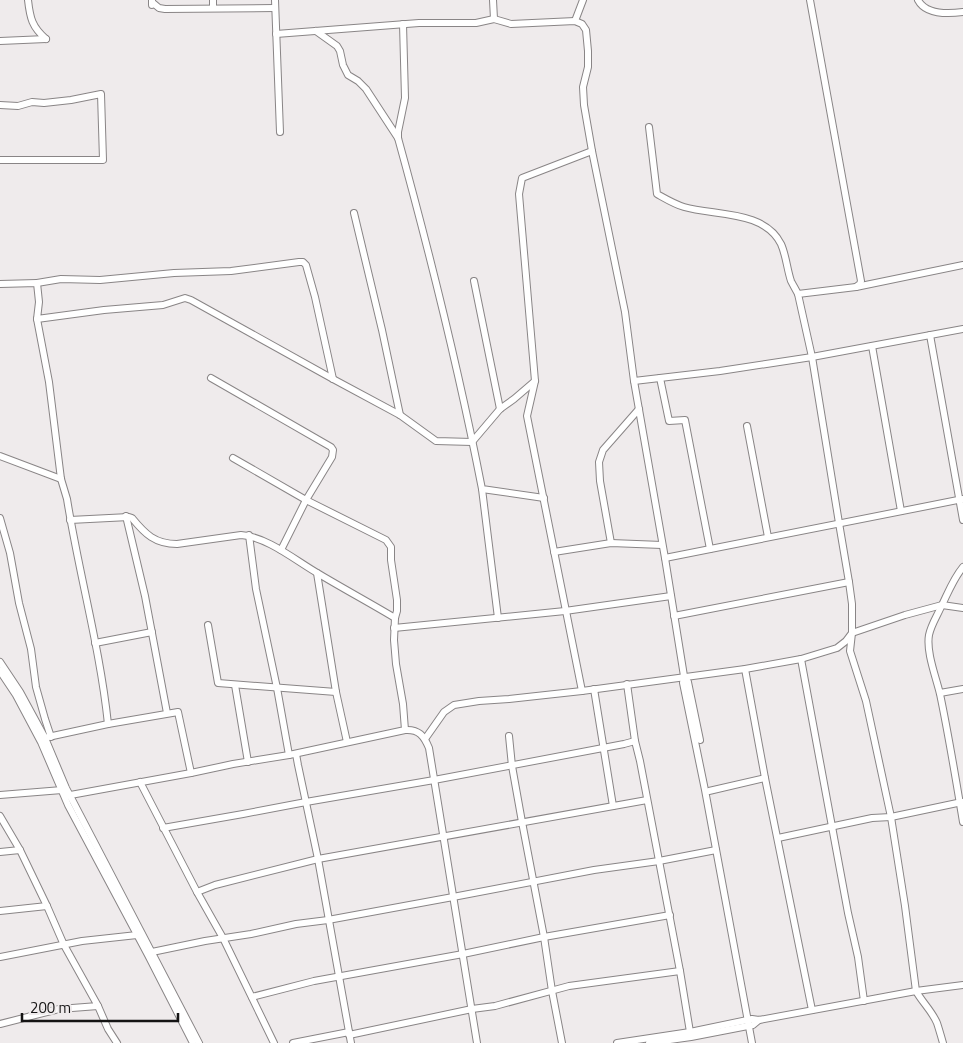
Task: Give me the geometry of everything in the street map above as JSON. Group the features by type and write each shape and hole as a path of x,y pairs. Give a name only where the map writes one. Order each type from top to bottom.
{"street":[{"path":"0,41 46,39 33,24 28,0"},
{"path":"152,0 152,5 153,3 159,8 165,9 274,8"},
{"path":"213,0 213,8"},
{"path":"275,0 280,132"},
{"path":"493,0 494,20"},
{"path":"575,21 584,0"},
{"path":"810,0 861,281 856,287"},
{"path":"918,0 920,4 931,11 949,14 963,12"},
{"path":"276,34 403,24 494,20 511,24 575,21 582,24 586,30 588,67 583,86 584,105 625,312 634,381 684,676 683,683 752,1022 752,1043"},
{"path":"403,24 405,98 398,138 442,310 482,489 498,618"},
{"path":"316,31 337,46 348,75 366,89 398,138"},
{"path":"0,105 18,106 32,102 44,103 71,100 101,94 104,160 0,160"},
{"path":"649,127 657,194 685,208 743,217 772,231 781,244 791,280 798,294 812,357 849,582 852,604 850,651 866,701 891,817 916,991 937,1022 943,1043"},
{"path":"582,691 527,416 535,381 519,194 522,178 592,151"},
{"path":"354,214 400,415"},
{"path":"0,284 37,283 61,279 100,280 174,273 231,271 303,262 306,265 316,297 332,379"},
{"path":"798,294 856,287 963,265"},
{"path":"474,281 500,408"},
{"path":"37,283 39,302 37,320 49,382 61,479 67,499 95,643 108,724"},
{"path":"37,320 114,308 162,305 185,298 400,415 436,441 472,442"},
{"path":"634,381 720,371 812,357 963,329"},
{"path":"930,335 962,499 963,520"},
{"path":"872,346 901,512"},
{"path":"211,378 331,447 333,450 332,457 306,500 281,550"},
{"path":"660,378 668,421 685,420 710,549"},
{"path":"472,442 500,408 535,381"},
{"path":"612,542 600,481 599,462 603,450 639,409"},
{"path":"747,426 768,537"},
{"path":"0,456 61,479"},
{"path":"233,458 306,500 386,540 390,544 398,600 394,640 405,730"},
{"path":"482,489 544,498"},
{"path":"665,558 962,499"},
{"path":"70,520 126,516 132,518 148,536 171,544 241,534 249,535 281,550 395,618"},
{"path":"126,516 152,632 167,713"},
{"path":"0,518 10,553 19,603 31,648 36,687 48,737 68,805 192,1043"},
{"path":"249,535 256,589 277,688 293,754 298,765 318,859 351,1043"},
{"path":"554,552 612,542 662,544"},
{"path":"963,567 957,573 950,586 932,626 928,642 940,694 961,802 963,822"},
{"path":"317,573 336,692 347,742"},
{"path":"674,616 849,582"},
{"path":"394,628 565,611 671,596"},
{"path":"425,739 444,712 454,705 582,691 801,659 837,648 852,634 905,615 942,605 963,608"},
{"path":"208,625 218,683 336,692"},
{"path":"95,643 152,632"},
{"path":"801,659 848,914 858,957 864,1001"},
{"path":"0,662 48,737"},
{"path":"745,668 765,778 812,1010"},
{"path":"0,670 16,695 41,742 65,794 152,952 199,1043"},
{"path":"684,676 688,682 756,1043"},
{"path":"627,684 635,741 670,915 691,1037"},
{"path":"235,685 248,762"},
{"path":"594,689 613,806"},
{"path":"940,694 963,689"},
{"path":"48,737 178,712 191,773"},
{"path":"0,795 65,794 293,754 410,729 421,733 429,748 477,1043"},
{"path":"509,736 512,766 562,1043"},
{"path":"164,828 512,766 635,741"},
{"path":"709,791 765,778"},
{"path":"140,782 222,938 274,1043"},
{"path":"197,892 215,885 318,859 647,800"},
{"path":"778,838 961,802"},
{"path":"0,816 20,850 64,945 117,1043"},
{"path":"0,852 20,850"},
{"path":"152,952 594,870 659,861 716,850"},
{"path":"0,911 47,906"},
{"path":"252,997 306,982 670,915"},
{"path":"0,957 91,940 137,935"},
{"path":"293,1043 495,1006 552,990 594,982 680,971"},
{"path":"649,1043 691,1037 812,1010 916,991 963,985"},
{"path":"0,1024 60,1009 98,1006"},
{"path":"617,1043 691,1037"}]}
